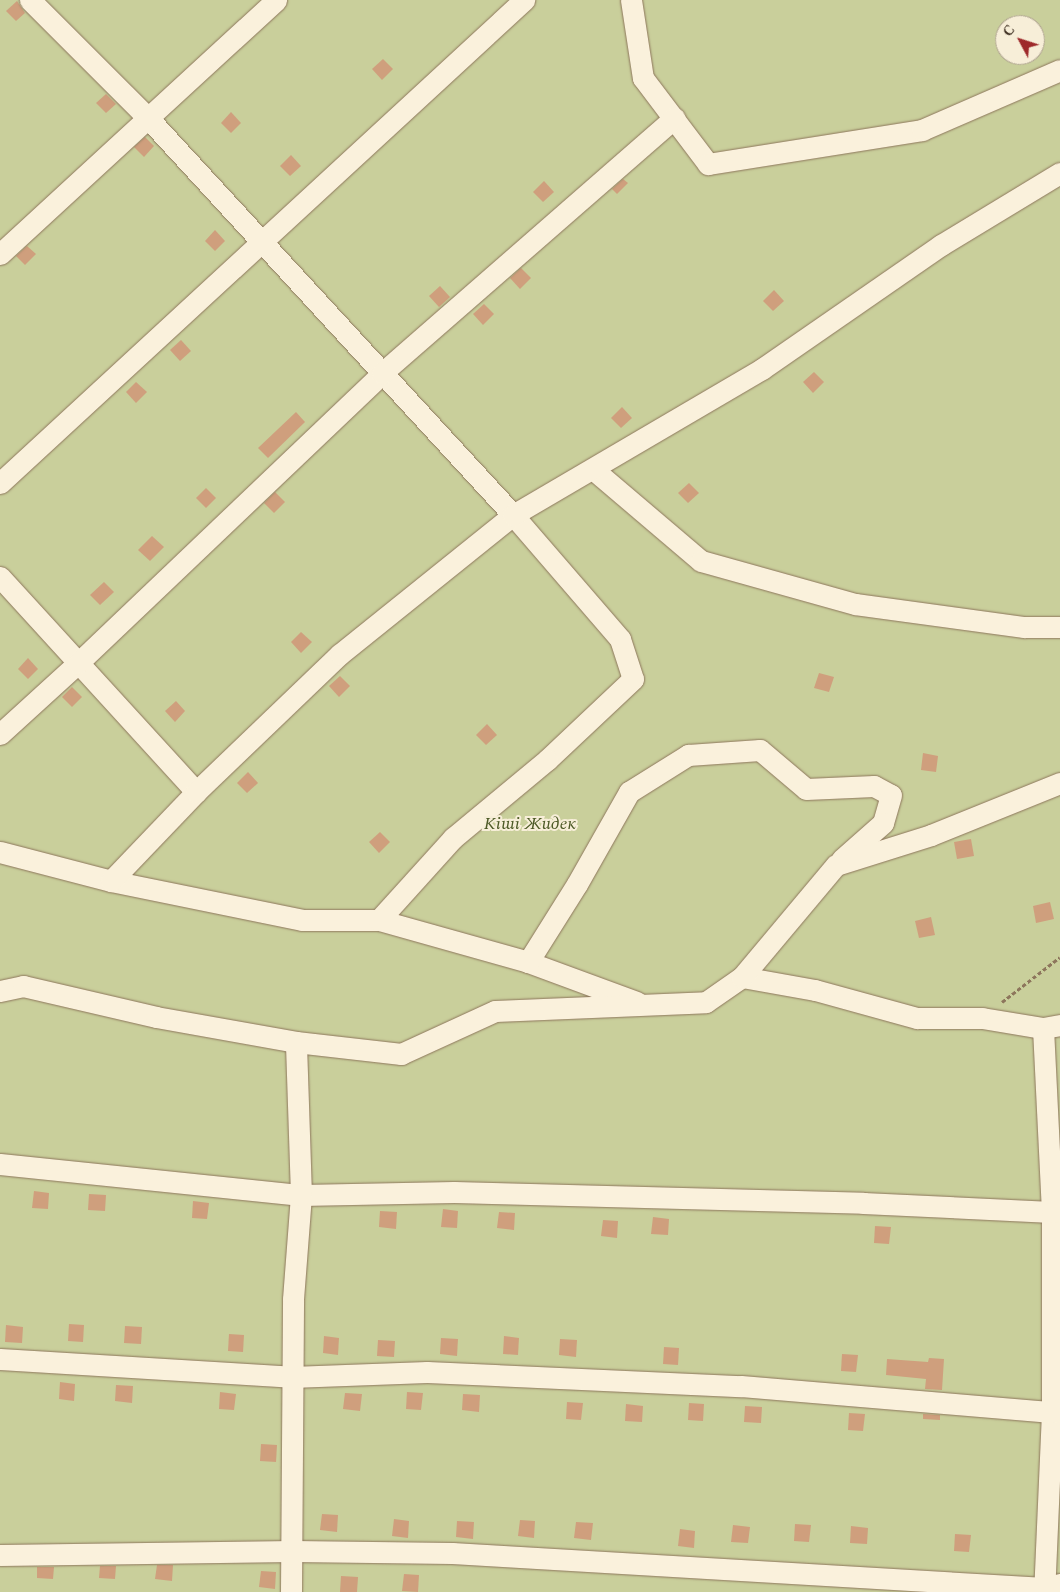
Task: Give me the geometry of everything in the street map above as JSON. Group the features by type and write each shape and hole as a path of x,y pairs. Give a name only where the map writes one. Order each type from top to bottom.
{"street":[{"path":"30,0 148,118 262,241 514,516 620,639 633,680 547,760 452,838 379,920"},
{"path":"0,254 276,0"},
{"path":"0,483 524,0"},
{"path":"631,0 643,78 708,164 922,130 1060,70"},
{"path":"0,734 78,663 382,373 674,118"},
{"path":"111,881 196,792 340,654 514,516 762,369 941,245 1060,173"},
{"path":"594,470 701,561 855,604 1024,627 1060,628"},
{"path":"0,577 196,792"},
{"path":"0,991 23,986 156,1017 296,1042 401,1054 495,1011 648,1006 706,1002 742,977 836,865 883,823 891,796 874,786 806,790 760,750 688,755 629,792 577,884 528,962"},
{"path":"836,865 931,835 1060,783"},
{"path":"0,852 111,881 302,920 379,920 528,962 648,1006"},
{"path":"0,1555 293,1551 452,1553 1050,1588 1056,1410 1056,1211 1052,1026 982,1018 917,1018 815,990 742,977"},
{"path":"291,1592 293,1551 291,1378 293,1300 301,1195 296,1042"},
{"path":"0,1164 301,1195 454,1192 863,1203 1056,1211"},
{"path":"0,1360 291,1378 437,1372 741,1386 1056,1410"}],"path":[{"path":"982,1018 1060,957"}],"green space":[{"name":"Кіші Жидек","path":"0,0 1060,0 1060,1592 0,1592"}],"building":[{"path":"17,1 25,13 16,21 6,11"},
{"path":"383,59 393,69 382,80 372,69"},
{"path":"106,94 116,104 106,113 96,103"},
{"path":"231,112 241,123 231,133 221,123"},
{"path":"145,137 154,146 144,157 134,147"},
{"path":"291,155 301,166 290,176 280,166"},
{"path":"623,179 628,183 617,194 612,189"},
{"path":"544,181 554,192 543,202 533,192"},
{"path":"215,230 225,241 215,251 205,241"},
{"path":"27,246 36,254 25,265 16,256"},
{"path":"521,268 531,278 520,289 510,278"},
{"path":"440,286 450,297 439,307 429,296"},
{"path":"774,290 784,301 773,311 763,301"},
{"path":"484,304 494,314 483,325 473,314"},
{"path":"181,340 191,351 180,361 170,350"},
{"path":"814,372 824,382 813,393 803,382"},
{"path":"136,382 147,392 136,403 126,392"},
{"path":"622,407 632,418 621,428 611,418"},
{"path":"296,412 305,422 268,458 258,448"},
{"path":"689,483 699,493 688,503 678,493"},
{"path":"206,488 216,498 206,508 196,498"},
{"path":"275,492 285,502 274,513 264,503"},
{"path":"152,536 164,547 150,561 138,550"},
{"path":"104,582 114,592 100,605 90,595"},
{"path":"301,632 312,642 301,653 291,642"},
{"path":"28,658 38,669 28,679 18,669"},
{"path":"819,673 834,677 829,692 814,688"},
{"path":"340,676 350,686 339,697 329,686"},
{"path":"72,687 82,697 72,707 62,697"},
{"path":"176,701 185,711 175,722 165,711"},
{"path":"487,724 497,735 486,745 476,735"},
{"path":"923,753 938,756 936,772 921,770"},
{"path":"248,772 258,783 247,793 237,783"},
{"path":"380,832 390,842 379,853 369,842"},
{"path":"971,839 974,856 957,859 954,842"},
{"path":"1050,902 1054,919 1036,923 1033,906"},
{"path":"931,917 935,935 919,938 915,921"},
{"path":"34,1191 49,1193 48,1209 32,1208"},
{"path":"89,1194 106,1195 105,1211 88,1210"},
{"path":"193,1201 209,1203 207,1219 192,1218"},
{"path":"443,1209 458,1211 457,1228 441,1227"},
{"path":"380,1211 397,1212 396,1229 379,1227"},
{"path":"499,1212 515,1213 514,1230 497,1228"},
{"path":"653,1217 669,1219 668,1235 651,1234"},
{"path":"603,1220 618,1221 617,1238 601,1236"},
{"path":"875,1226 891,1227 889,1244 874,1243"},
{"path":"69,1324 84,1325 83,1342 68,1341"},
{"path":"6,1325 23,1327 22,1343 5,1342"},
{"path":"125,1326 142,1327 141,1344 124,1343"},
{"path":"229,1334 244,1335 243,1352 228,1351"},
{"path":"324,1336 339,1338 338,1355 323,1353"},
{"path":"504,1336 519,1338 518,1355 503,1354"},
{"path":"441,1338 458,1339 457,1356 440,1354"},
{"path":"560,1339 577,1340 576,1357 559,1355"},
{"path":"378,1340 395,1341 394,1357 377,1356"},
{"path":"664,1347 679,1348 678,1365 663,1364"},
{"path":"842,1354 858,1355 856,1372 841,1371"},
{"path":"929,1358 944,1359 942,1390 925,1389 926,1379 886,1375 887,1359 928,1362"},
{"path":"60,1382 75,1384 74,1401 59,1399"},
{"path":"116,1385 133,1386 132,1403 115,1401"},
{"path":"220,1392 236,1394 234,1410 219,1409"},
{"path":"407,1392 423,1393 421,1410 406,1409"},
{"path":"345,1393 362,1394 360,1411 343,1409"},
{"path":"463,1394 480,1395 479,1412 462,1410"},
{"path":"567,1402 583,1403 581,1420 566,1419"},
{"path":"689,1403 704,1404 703,1421 688,1420"},
{"path":"626,1404 643,1406 642,1422 625,1421"},
{"path":"745,1406 762,1407 761,1423 744,1422"},
{"path":"849,1413 865,1414 863,1431 848,1430"},
{"path":"923,1414 940,1415 940,1420 923,1419"},
{"path":"261,1444 277,1445 276,1462 260,1461"},
{"path":"322,1514 338,1515 337,1532 320,1530"},
{"path":"394,1519 409,1521 408,1538 392,1536"},
{"path":"520,1520 535,1521 534,1538 518,1536"},
{"path":"457,1521 474,1522 473,1539 456,1537"},
{"path":"576,1522 593,1523 591,1540 574,1538"},
{"path":"795,1524 811,1525 809,1542 794,1541"},
{"path":"733,1525 750,1527 748,1543 731,1542"},
{"path":"851,1526 868,1528 867,1544 850,1543"},
{"path":"680,1529 695,1531 694,1548 678,1546"},
{"path":"955,1534 971,1535 969,1552 954,1551"},
{"path":"157,1565 173,1565 172,1581 155,1579"},
{"path":"100,1566 116,1566 115,1579 99,1578"},
{"path":"37,1567 54,1567 53,1579 37,1578"},
{"path":"261,1571 276,1572 275,1589 259,1587"},
{"path":"404,1574 419,1575 418,1592 402,1591"},
{"path":"341,1576 358,1577 357,1592 340,1592"}]}
